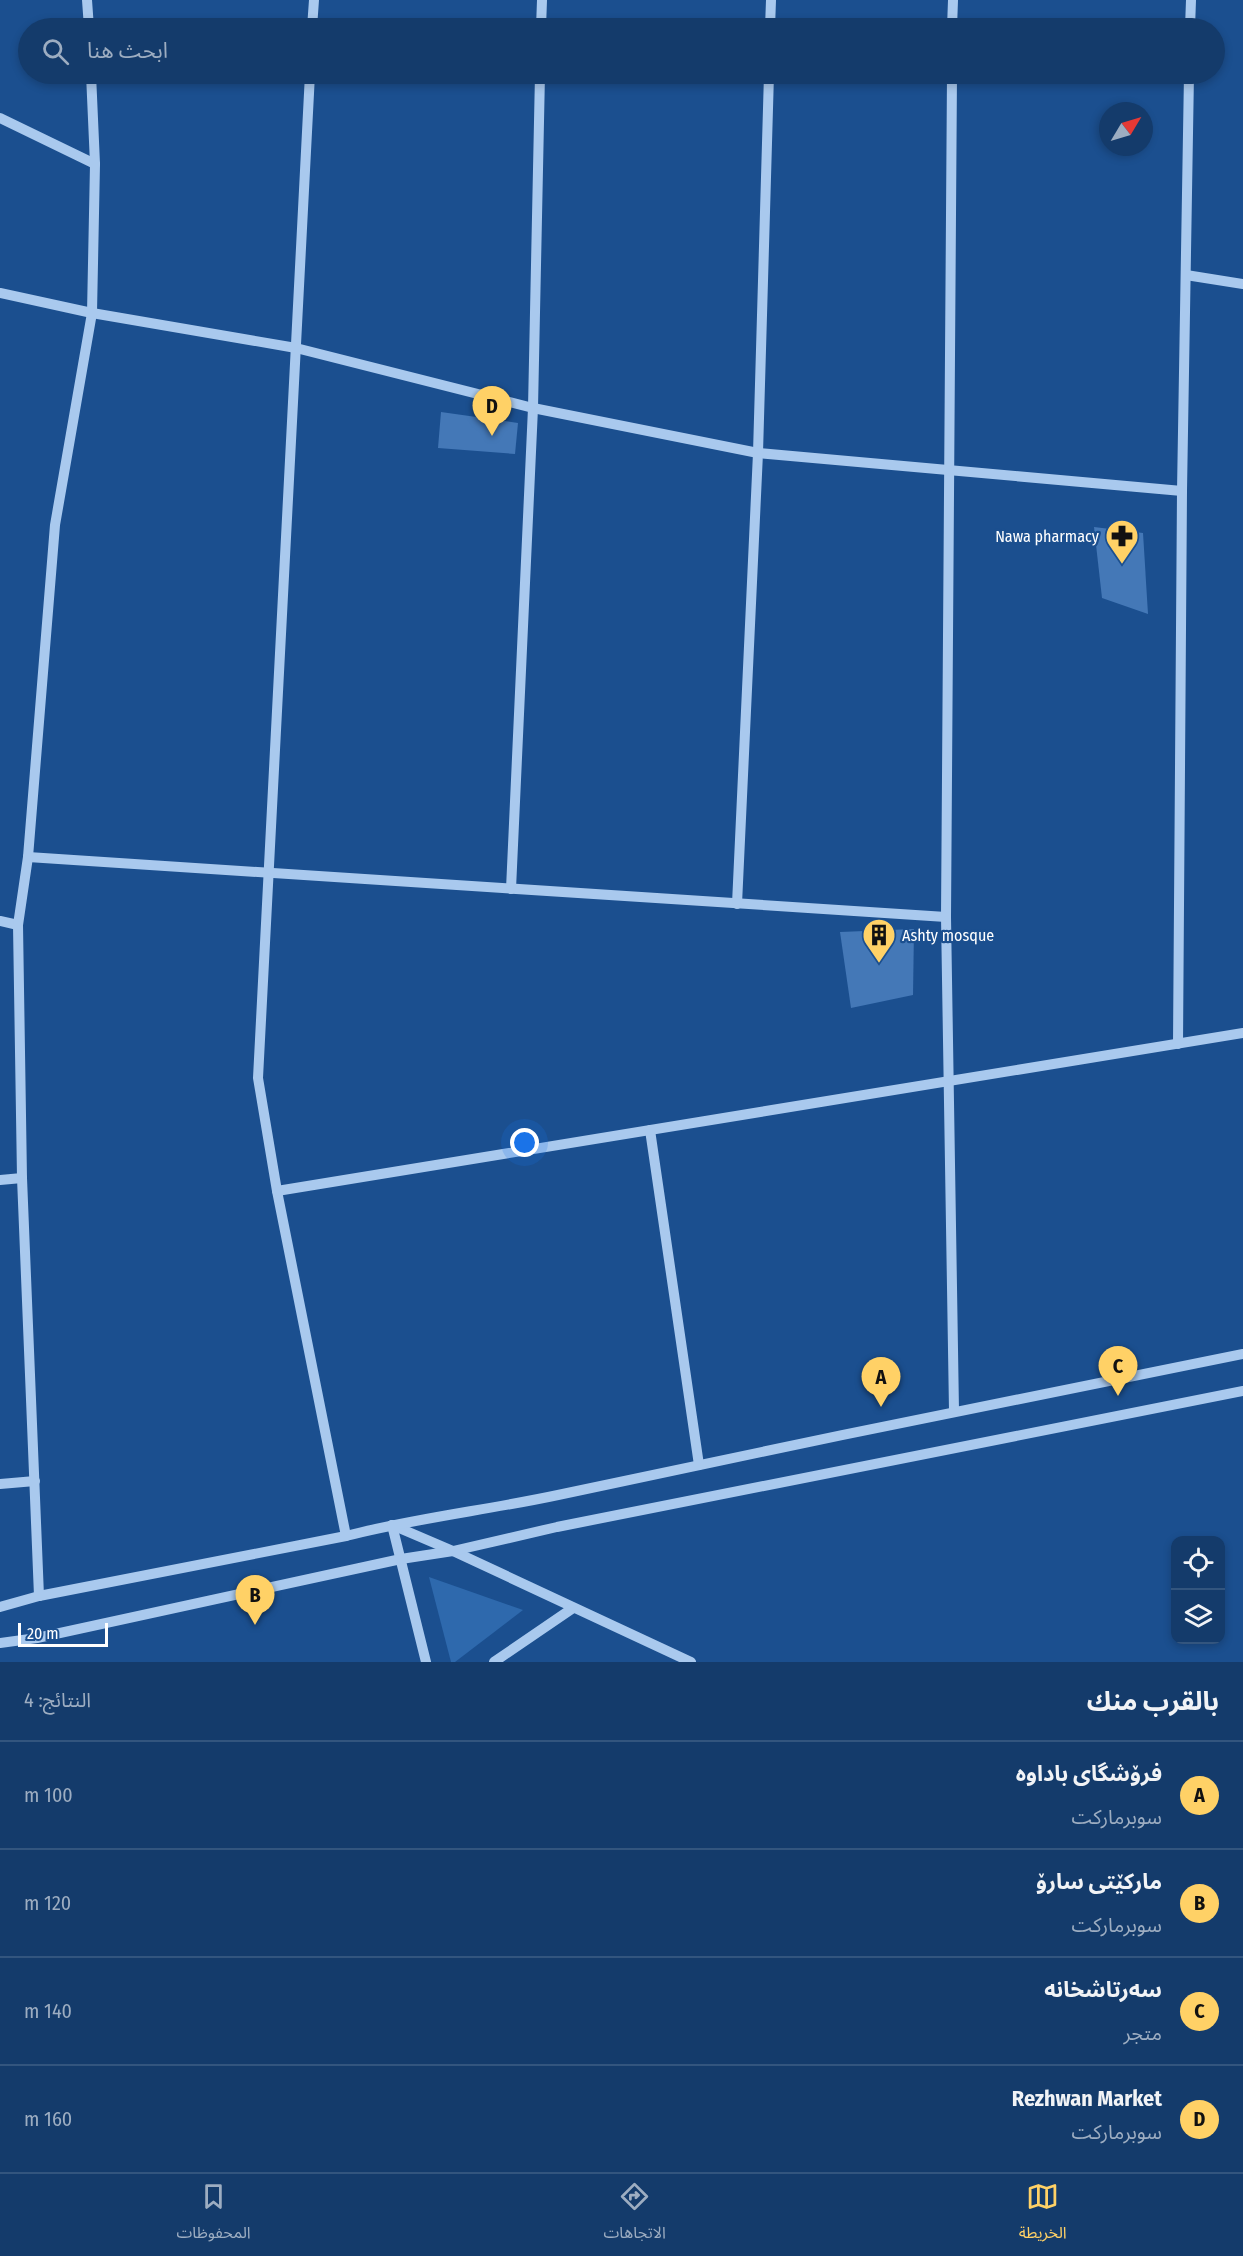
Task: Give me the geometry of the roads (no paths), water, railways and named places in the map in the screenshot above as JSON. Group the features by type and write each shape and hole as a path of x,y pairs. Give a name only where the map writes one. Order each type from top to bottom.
{"street":[{"path":"87,0 88,18"},
{"path":"313,18 314,0"},
{"path":"541,18 542,0"},
{"path":"770,18 771,0"},
{"path":"952,18 953,0"},
{"path":"1190,18 1191,0"},
{"path":"39,1596 22,1178 18,925 28,857 55,525 92,313 95,164 91,84"},
{"path":"309,84 258,1078 277,1191 346,1536"},
{"path":"511,889 533,408 540,84"},
{"path":"736,904 758,453 769,84"},
{"path":"952,84 946,918 954,1411"},
{"path":"1178,1044 1182,491 1190,84"},
{"path":"0,118 95,164"},
{"path":"1186,275 1243,284"},
{"path":"0,293 92,313 296,348 533,408 758,453 1182,491"},
{"path":"28,857 946,918"},
{"path":"0,921 18,925"},
{"path":"277,1191 1243,1034"},
{"path":"650,1130 699,1464"},
{"path":"0,1180 22,1178"},
{"path":"0,1607 39,1596 392,1525 554,1496 954,1411 1243,1354"},
{"path":"0,1643 37,1638 557,1527 1243,1391"},
{"path":"0,1484 35,1481"},
{"path":"392,1525 691,1662"},
{"path":"392,1525 426,1662"},
{"path":"494,1662 573,1608"}],"place":[{"name":"Rezhwan Market","path":"492,436"},
{"name":"Nawa pharmacy","path":"1122,565"},
{"name":"Ashty mosque","path":"879,964"},
{"name":"سەرتاشخانە","path":"1118,1396"},
{"name":"فرۆشگای باداوە","path":"881,1407"},
{"name":"مارکێتی سارۆ","path":"255,1625"}]}
